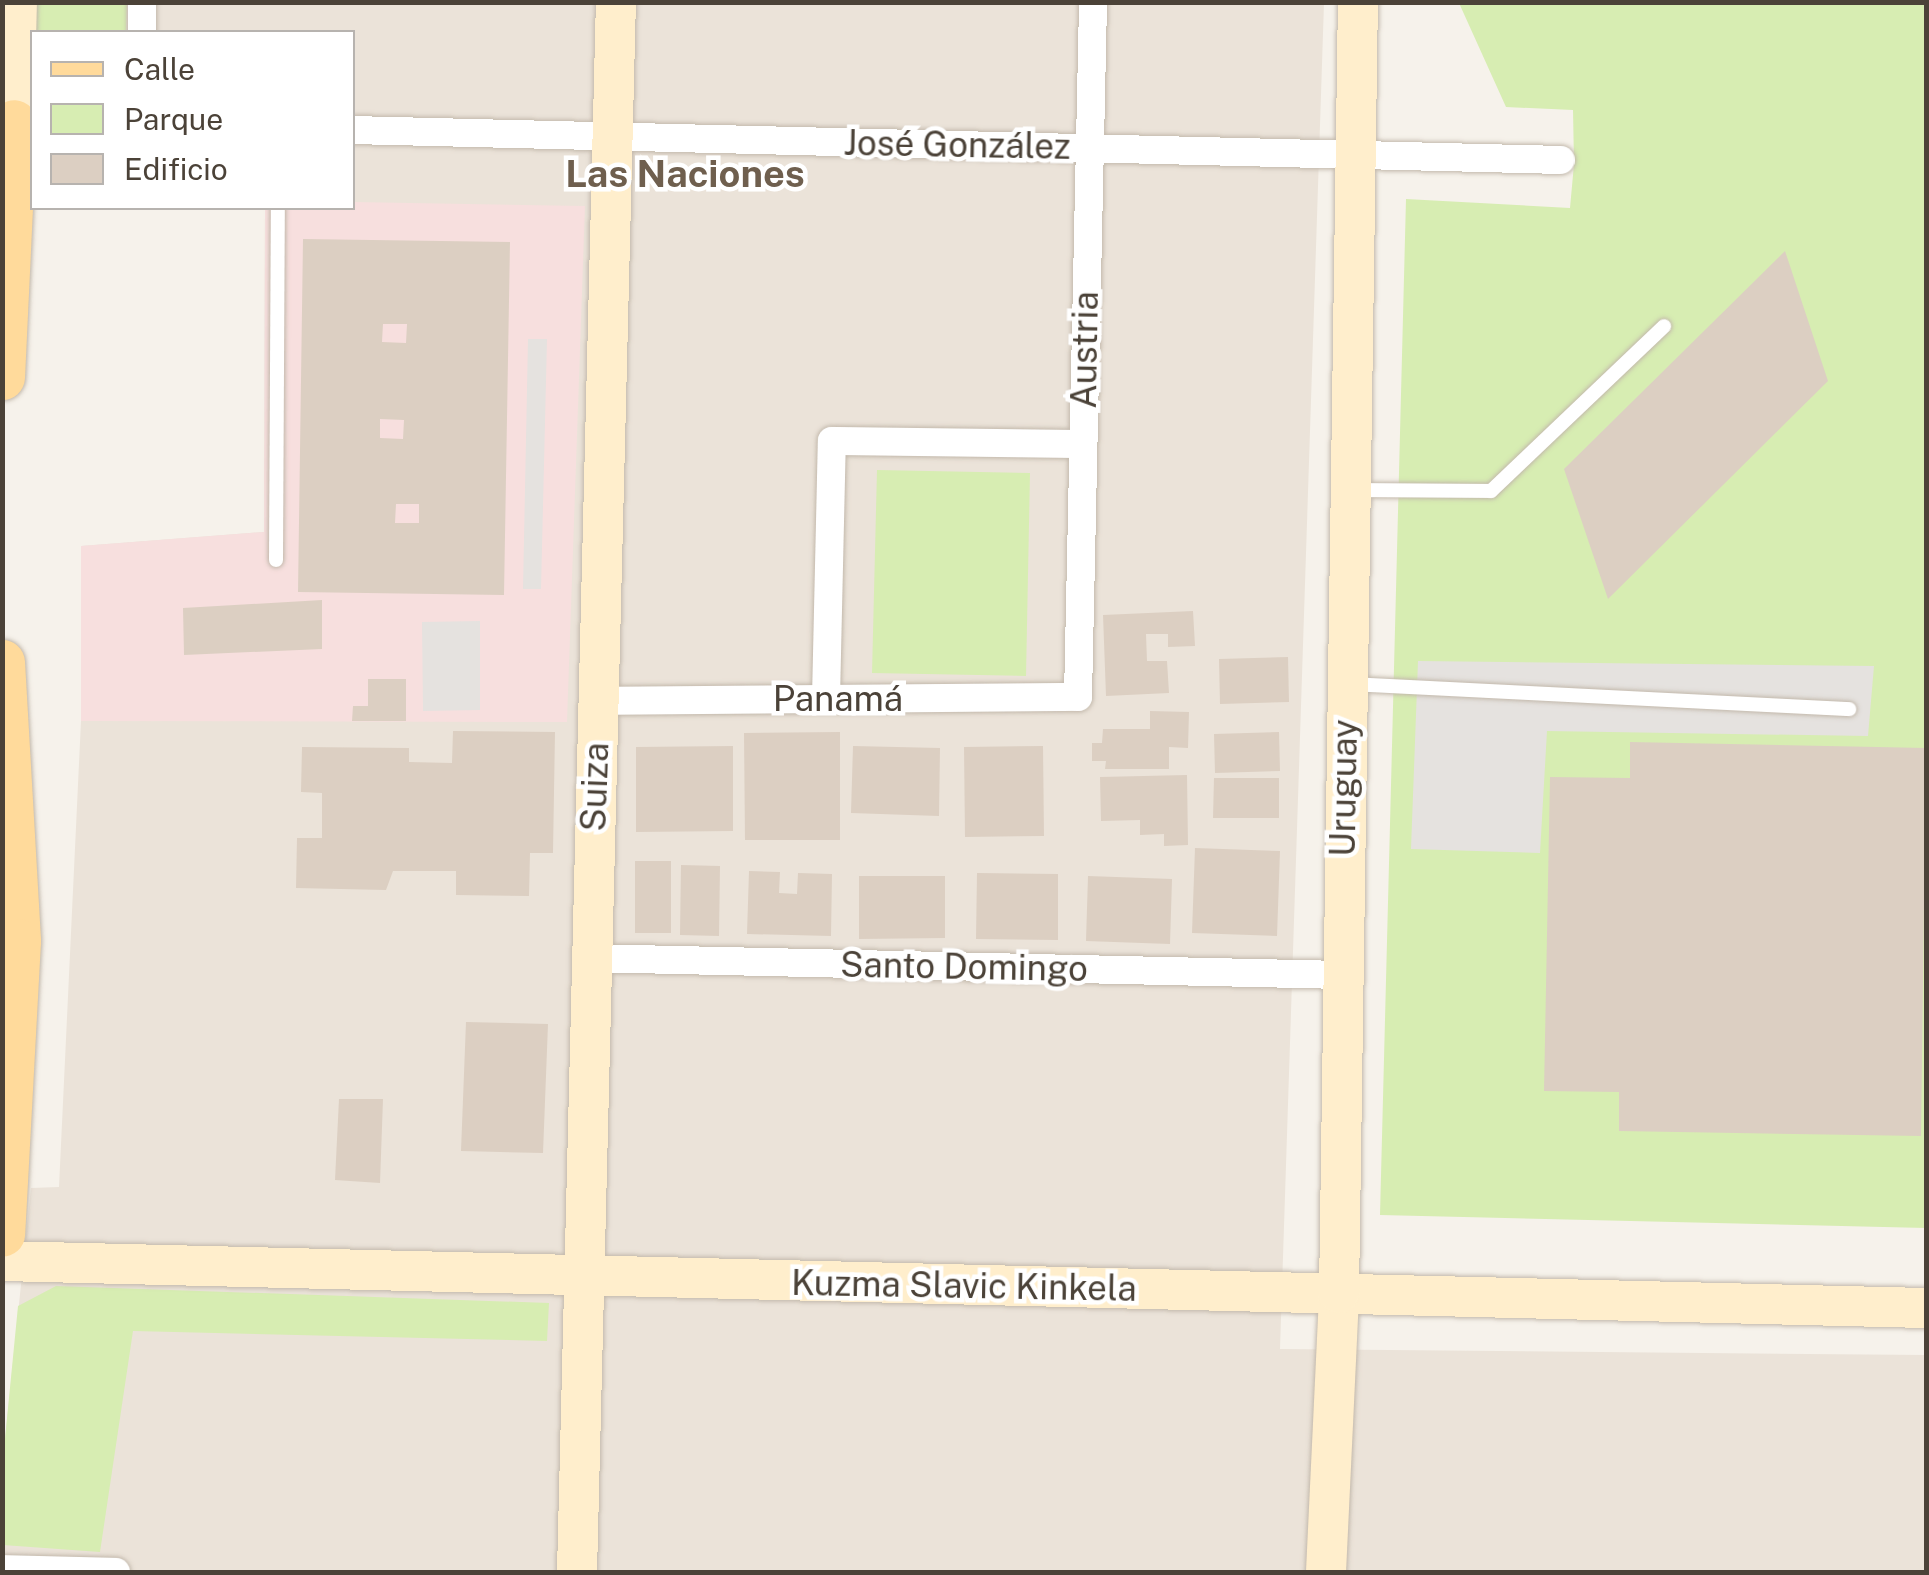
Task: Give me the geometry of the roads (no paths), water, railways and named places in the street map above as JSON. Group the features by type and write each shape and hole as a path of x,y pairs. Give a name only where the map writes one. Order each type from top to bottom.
{"main road":[{"path":"2,378 23,122"},
{"path":"2,662 18,940 2,1234"}],"street":[{"path":"17,2 23,122"},
{"path":"142,2 142,30"},
{"name":"Suiza","path":"577,1572 588,958 616,2"},
{"name":"Austria","path":"1078,698 1092,2"},
{"name":"Uruguay","path":"1326,1572 1338,1293 1358,2"},
{"name":"José González","path":"355,130 1561,160"},
{"path":"826,698 832,441 1083,444"},
{"name":"Panamá","path":"598,701 1078,698"},
{"name":"Santo Domingo","path":"588,958 1340,975"},
{"name":"Kuzma Slavic Kinkela","path":"2,1261 585,1280 1926,1308"},
{"path":"2,1569 116,1572"}],"lane":[{"path":"276,560 278,210"},
{"path":"1349,490 1491,492 1664,326"},
{"path":"1346,684 1848,710"}],"district":[{"name":"Las Naciones","path":"685,174"}]}
